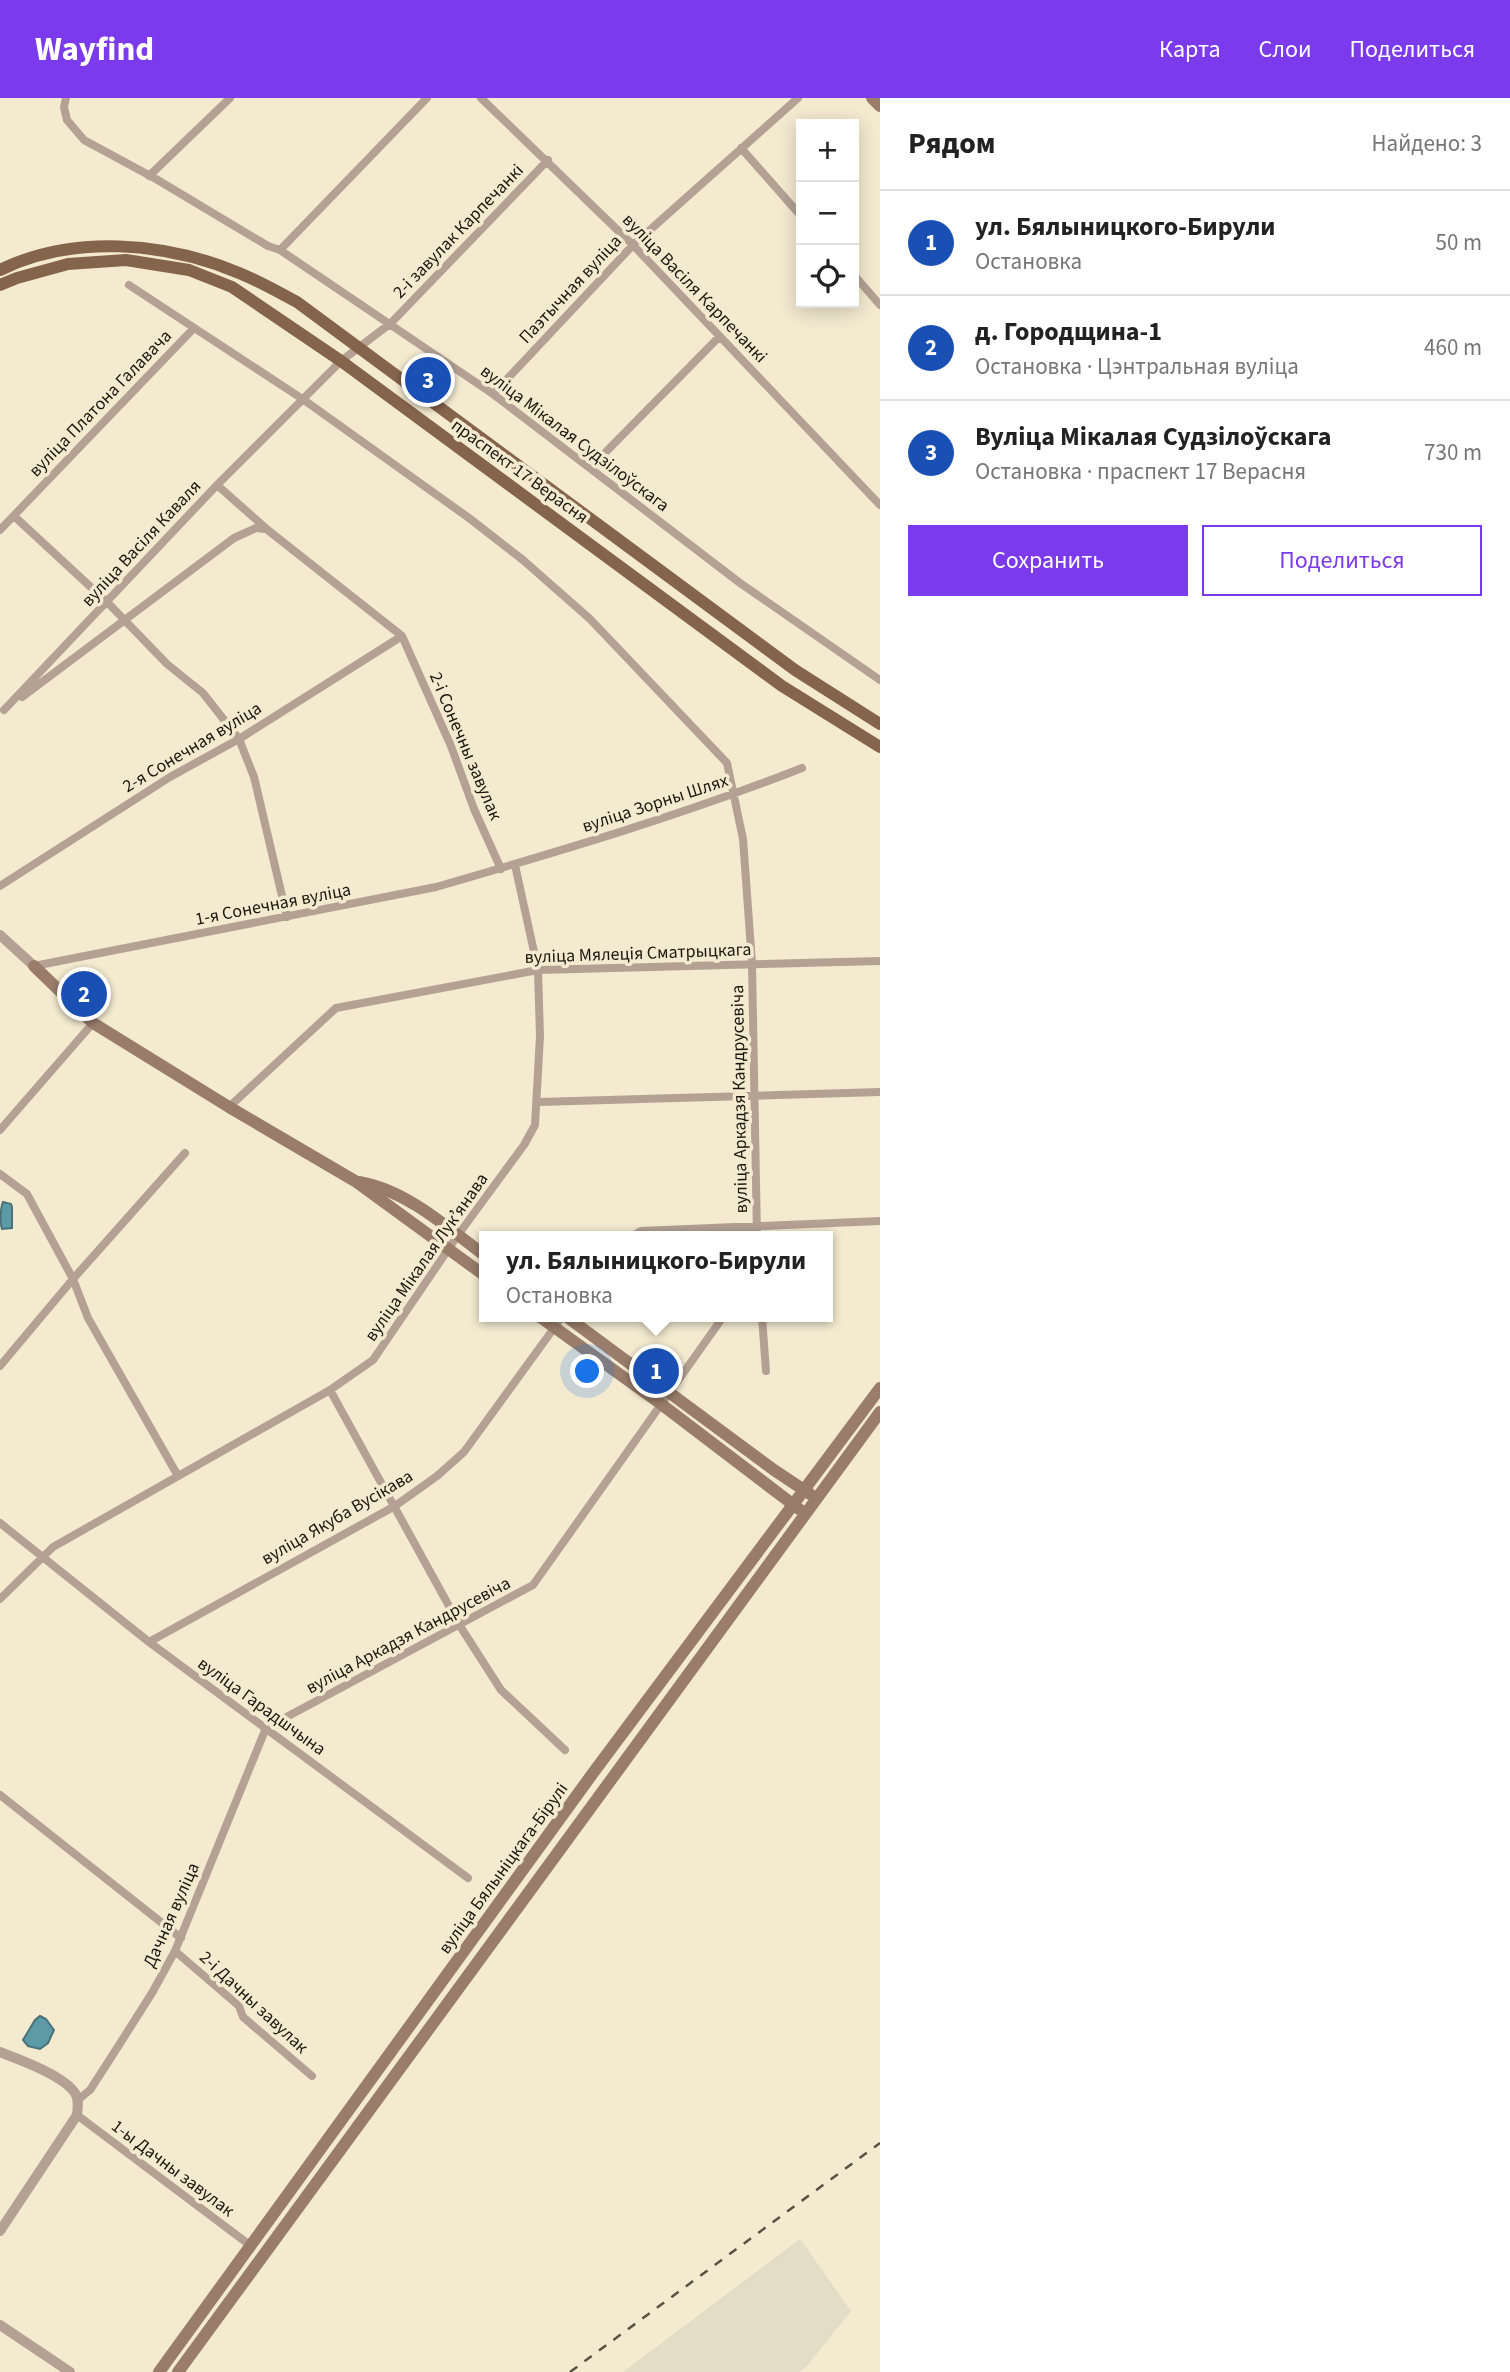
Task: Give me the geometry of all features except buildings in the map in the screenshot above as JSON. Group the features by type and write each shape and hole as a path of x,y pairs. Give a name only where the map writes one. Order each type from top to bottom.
{"main road":[{"path":"872,98 880,106"},
{"name":"праспект 17 Верасня","path":"0,270 69,248 129,246 191,256 239,273 297,302 795,670 880,724"},
{"name":"праспект 17 Верасня","path":"0,285 68,264 126,260 189,270 232,288 341,361 782,686 880,747"},
{"path":"34,966 93,1023 355,1181 479,1270"},
{"path":"355,1181 377,1185 399,1195 479,1251"},
{"path":"563,1322 661,1404 805,1513"},
{"path":"564,1322 669,1392 816,1498"},
{"name":"вуліца Бялыніцкага-Бірулі","path":"159,2372 585,1784 880,1388"},
{"name":"вуліца Бялыніцкага-Бірулі","path":"178,2372 880,1412"}],"street":[{"name":"вуліца Мікалая Судзілоўскага","path":"66,98 64,107 67,120 84,140 268,246 280,250 391,323 493,394 740,583 880,680"},
{"path":"149,176 230,98"},
{"path":"280,250 427,98"},
{"name":"вуліца Васіля Карпечанкі","path":"481,98 633,245 880,505"},
{"name":"Паэтычная вуліца","path":"493,394 633,245 798,98"},
{"path":"741,148 796,210"},
{"name":"2-і завулак Карпечанкі","path":"341,361 391,323 548,160"},
{"path":"859,281 880,304"},
{"path":"129,285 304,400 523,560 590,619 727,763 735,795"},
{"name":"вуліца Платона Галавача","path":"0,530 194,328"},
{"path":"590,468 719,337"},
{"name":"вуліца Васіля Каваля","path":"2,712 217,485 341,361"},
{"path":"217,485 269,531 402,635"},
{"path":"14,516 108,603 167,664 210,700 239,739 254,777 287,917"},
{"path":"2,712 234,538 256,528 269,531"},
{"name":"2-я Сонечная вуліца","path":"0,886 170,777 239,739 402,635"},
{"name":"2-і Сонечны завулак","path":"402,635 501,869"},
{"name":"вуліца Зорны Шлях","path":"515,865 735,795 802,768"},
{"name":"вуліца Аркадзя Кандрусевіча","path":"735,795 743,839 752,963 757,1231"},
{"name":"1-я Сонечная вуліца","path":"34,966 396,896 515,865"},
{"name":"вуліца Мікалая Лукʼянава","path":"0,1599 53,1546 330,1390 373,1360 458,1235 524,1145 535,1125 538,1102 538,970 515,865"},
{"path":"0,935 34,966"},
{"name":"вуліца Мялеція Сматрыцкага","path":"229,1107 336,1008 538,970 880,961"},
{"path":"0,1130 93,1023"},
{"path":"538,1102 880,1092"},
{"path":"0,1366 73,1279 186,1153"},
{"path":"0,1174 27,1194 73,1279 88,1318 178,1476"},
{"path":"641,1231 880,1221"},
{"name":"вуліца Якуба Вусікава","path":"149,1642 395,1506 438,1476 464,1452 560,1322"},
{"name":"вуліца Аркадзя Кандрусевіча","path":"267,1728 533,1586 719,1322"},
{"path":"762,1322 766,1371"},
{"path":"330,1390 460,1626 501,1690 565,1750"},
{"name":"вуліца Гарадшчына","path":"0,1523 149,1642 468,1878"},
{"name":"Дачная вуліца","path":"78,2100 90,2090 152,1993 175,1951 267,1728"},
{"path":"0,1795 181,1938"},
{"name":"2-і Дачны завулак","path":"175,1951 239,2006 243,2017 312,2076"},
{"path":"0,2052 58,2080 72,2090 78,2100 76,2115 0,2231"},
{"name":"1-ы Дачны завулак","path":"76,2115 251,2246"},
{"path":"0,2325 71,2372"}],"shaded area":[{"path":"800,2239 851,2311 806,2367 799,2372 623,2372"}],"water":[{"path":"3,1202 11,1204 12,1228 2,1229"},
{"path":"40,2016 46,2019 54,2030 48,2043 40,2049 28,2046 23,2040"}],"railway":[{"path":"570,2372 880,2143"}],"place":[{"name":"Вуліца Мікалая Судзілоўскага","path":"428,380"},
{"name":"д. Городщина-1","path":"84,994"},
{"name":"ул. Бялыницкого-Бирули","path":"656,1371"}]}
